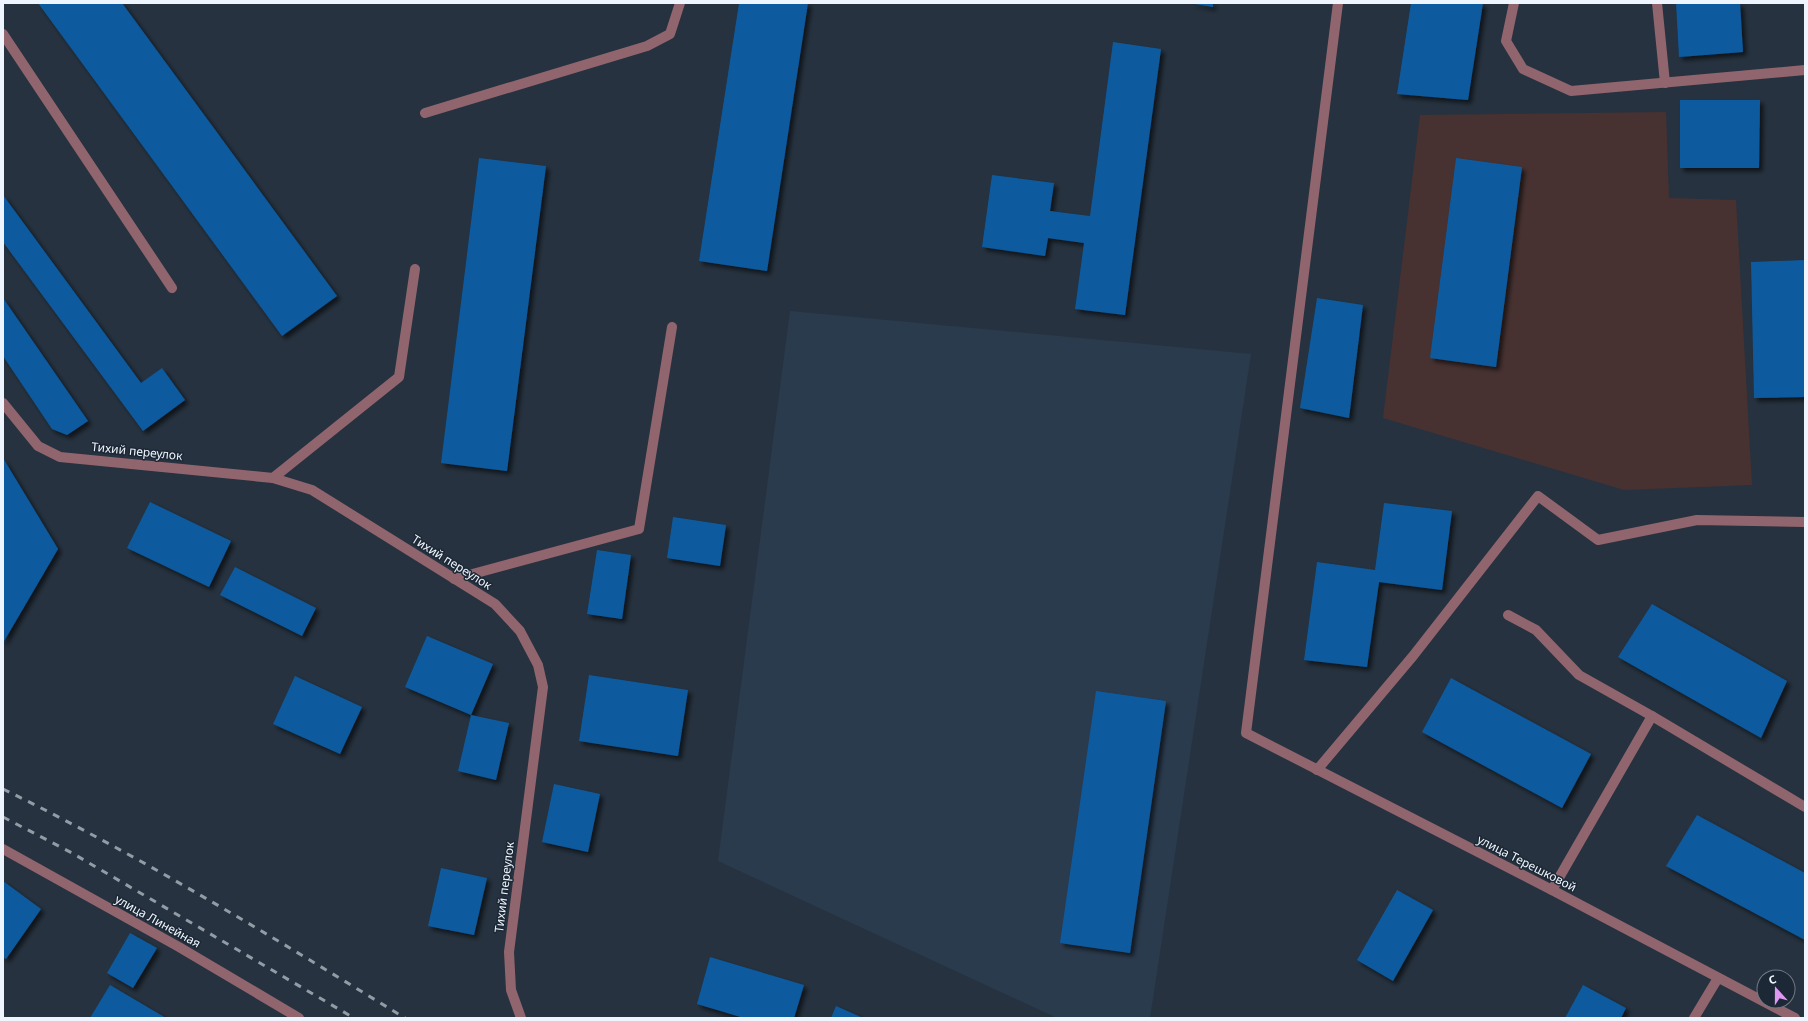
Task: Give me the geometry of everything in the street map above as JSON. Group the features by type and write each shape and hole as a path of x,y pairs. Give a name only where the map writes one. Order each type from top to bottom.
{"street":[{"path":"425,113 647,46 670,34 680,3"},
{"name":"улица Терешковой","path":"1338,3 1246,733 1552,890 1795,1018"},
{"path":"1514,3 1506,41 1523,68 1571,91 1805,70"},
{"path":"1657,3 1665,83"},
{"path":"3,34 172,288"},
{"path":"273,478 399,376 415,269"},
{"path":"454,579 639,529 672,326"},
{"name":"Тихий переулок","path":"3,403 38,446 60,457 273,478 312,490 495,604 520,631 538,665 543,687 509,952 512,990 521,1018"},
{"path":"1317,770 1413,656 1538,496 1598,540 1697,520 1805,522"},
{"path":"1508,616 1536,630 1579,675 1652,716 1805,807"},
{"path":"1552,890 1652,716"},
{"name":"улица Линейная","path":"3,849 179,948 299,1018"},
{"path":"1694,1018 1718,978"}],"shaded area":[{"path":"1666,112 1669,198 1736,200 1752,485 1624,490 1383,418 1420,115"},
{"path":"790,311 1251,354 1150,1018 1057,1018 718,861"}],"building":[{"path":"38,3 122,3 337,296 282,336"},
{"path":"739,3 808,3 767,271 699,261"},
{"path":"1189,3 1213,3 1213,7"},
{"path":"1411,3 1483,3 1468,100 1397,94"},
{"path":"1676,3 1740,3 1743,52 1679,57"},
{"path":"1113,42 1161,49 1125,315 1075,309 1084,243 1048,238 1045,256 982,247 992,175 1054,183 1050,211 1090,216"},
{"path":"1680,100 1760,100 1759,168 1680,168"},
{"path":"479,158 546,166 507,471 441,463"},
{"path":"1456,158 1522,167 1496,367 1430,358"},
{"path":"3,195 141,383 162,368 185,400 143,431 3,242"},
{"path":"1805,260 1805,397 1754,398 1751,262"},
{"path":"3,298 88,421 67,435 52,429 3,356"},
{"path":"1317,298 1363,305 1349,418 1300,408"},
{"path":"3,458 58,549 3,643"},
{"path":"150,502 231,541 209,587 127,548"},
{"path":"1384,503 1452,511 1442,590 1379,582 1367,667 1304,660 1317,562 1375,570"},
{"path":"673,517 726,525 720,566 667,558"},
{"path":"597,550 631,555 622,619 587,614"},
{"path":"235,567 316,608 302,636 220,595"},
{"path":"1652,604 1787,681 1761,738 1618,657"},
{"path":"427,636 493,664 471,715 405,687"},
{"path":"589,675 688,690 678,756 579,741"},
{"path":"295,676 362,707 340,754 273,724"},
{"path":"1451,678 1591,754 1562,808 1422,732"},
{"path":"1096,691 1166,701 1130,953 1060,943"},
{"path":"471,715 509,723 496,780 458,771"},
{"path":"554,784 600,794 588,852 542,842"},
{"path":"1697,815 1805,873 1805,940 1666,866"},
{"path":"441,868 487,878 474,935 428,926"},
{"path":"3,881 41,909 6,959 3,957"},
{"path":"1397,890 1433,910 1393,981 1357,960"},
{"path":"130,933 157,948 133,988 107,973"},
{"path":"710,957 804,985 794,1018 744,1018 697,1004"},
{"path":"110,985 166,1018 90,1018"},
{"path":"1583,985 1626,1008 1621,1018 1565,1018"},
{"path":"836,1006 863,1018 831,1018"}],"railway":[{"path":"3,789 157,870 257,928 405,1018"},
{"path":"3,817 72,853 354,1018"}]}
